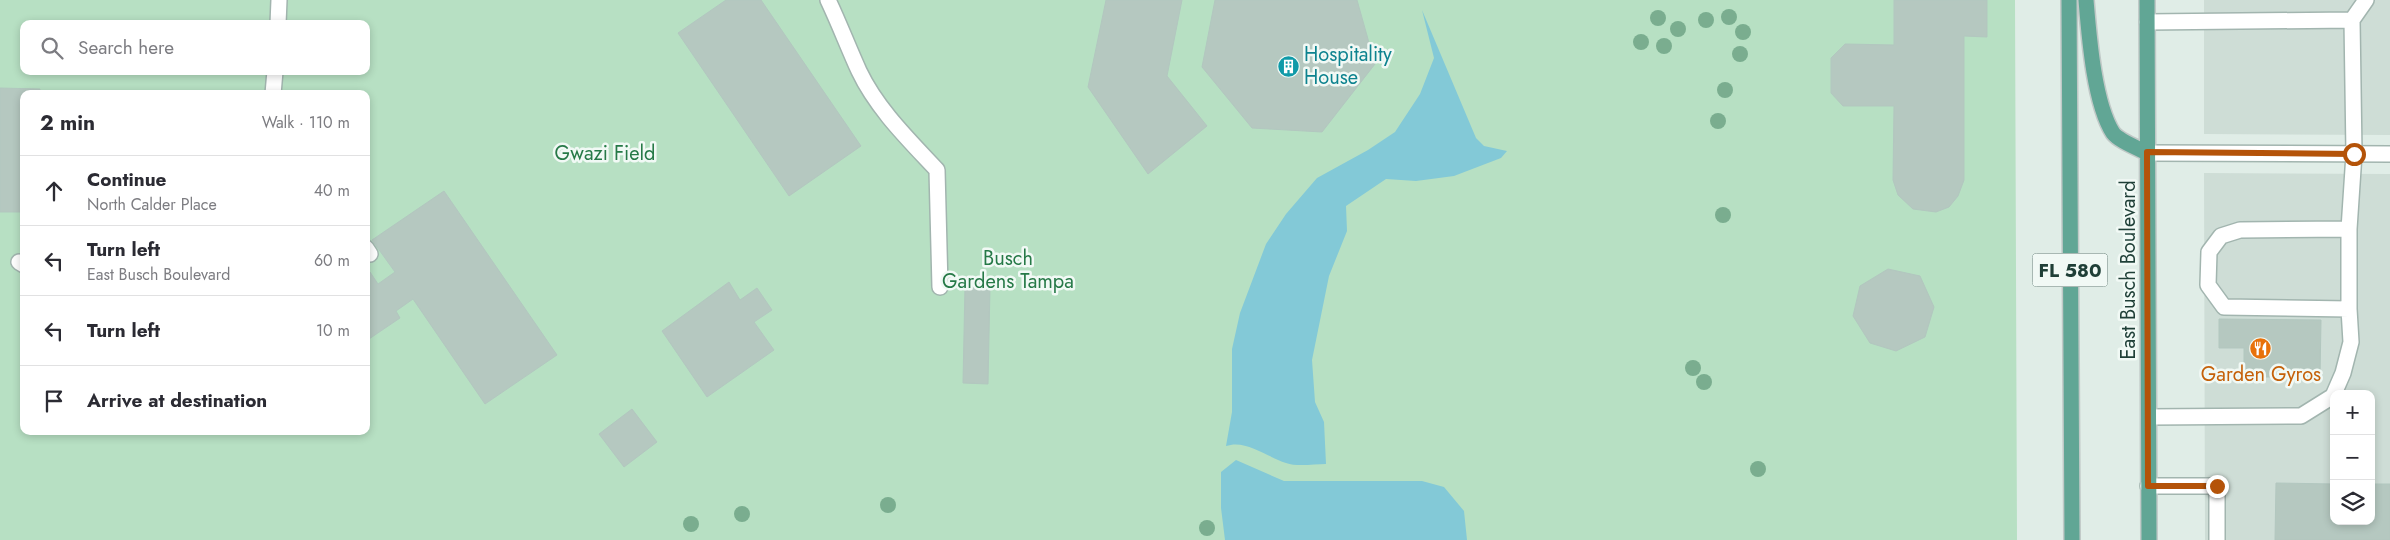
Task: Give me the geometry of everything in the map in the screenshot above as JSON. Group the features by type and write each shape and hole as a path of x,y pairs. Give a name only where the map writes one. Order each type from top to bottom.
{"main road":[{"name":"FL 580","path":"2069,0 2072,540"},
{"path":"2086,0 2101,105 2114,135 2147,152"},
{"name":"East Busch Boulevard","path":"2147,0 2148,540"}],"street":[{"path":"278,0 278,20"},
{"path":"828,0 859,72 876,99 895,125 937,170 940,287"},
{"path":"2149,417 2301,416 2333,396 2343,373 2351,342 2349,309 2350,229 2354,154 2352,20 2366,0"},
{"path":"2147,22 2352,20"},
{"path":"273,90 275,75"},
{"path":"2147,152 2390,154"},
{"path":"2349,309 2224,307 2208,285 2209,252 2221,236 2240,230 2350,229"},
{"path":"2148,486 2217,486 2217,540"}],"shaded area":[{"path":"2204,0 2390,0 2390,135 2204,134"},
{"path":"2204,173 2390,174 2390,540 2205,540"}],"green space":[{"name":"Busch Gardens Tampa","path":"0,0 2015,0 2017,540 0,540"}],"water":[{"path":"1422,10 1476,138 1484,146 1507,151 1501,158 1454,176 1416,181 1386,179 1346,206 1347,231 1329,276 1312,360 1315,402 1324,422 1326,464 1290,464 1249,447 1234,444 1226,446 1232,412 1232,349 1240,313 1266,244 1286,214 1317,178 1368,150 1395,132 1420,94 1434,58"},
{"path":"1236,460 1284,481 1422,481 1444,487 1464,511 1467,540 1225,540 1221,508 1221,472"}],"building":[{"path":"726,0 761,0 861,146 789,196 678,33"},
{"path":"1106,0 1182,0 1167,76 1207,126 1148,174 1088,87"},
{"name":"Hospitality House","path":"1215,0 1357,0 1375,64 1322,132 1252,128 1202,67"},
{"path":"1894,0 1987,0 1987,37 1964,36 1964,180 1958,196 1949,207 1936,212 1913,209 1898,195 1893,180 1894,106 1843,106 1831,93 1831,58 1845,44 1894,45"},
{"path":"0,88 40,89 20,90 20,212 0,212"},
{"path":"444,191 557,355 485,404 413,299 396,311 400,318 370,338 370,272 378,284 395,272 372,240"},
{"path":"1888,269 1920,276 1934,307 1925,337 1896,351 1870,343 1853,316 1860,286"},
{"path":"729,282 740,300 757,288 772,310 754,322 774,350 707,397 662,331"},
{"path":"965,286 990,286 988,384 963,383"},
{"path":"2219,319 2321,320 2320,377 2244,377 2244,348 2219,348"},
{"path":"632,409 657,442 624,467 599,434"},
{"path":"2276,483 2330,484 2330,525 2375,525 2375,484 2390,484 2390,540 2275,540"}],"place":[{"name":"Hospitality House","path":"1288,66"},
{"name":"Garden Gyros","path":"2261,348"}],"route":[{"path":"2217,486 2148,486 2147,152 2354,154"}],"park label":[{"name":"Gwazi Field","path":"605,153"}]}
